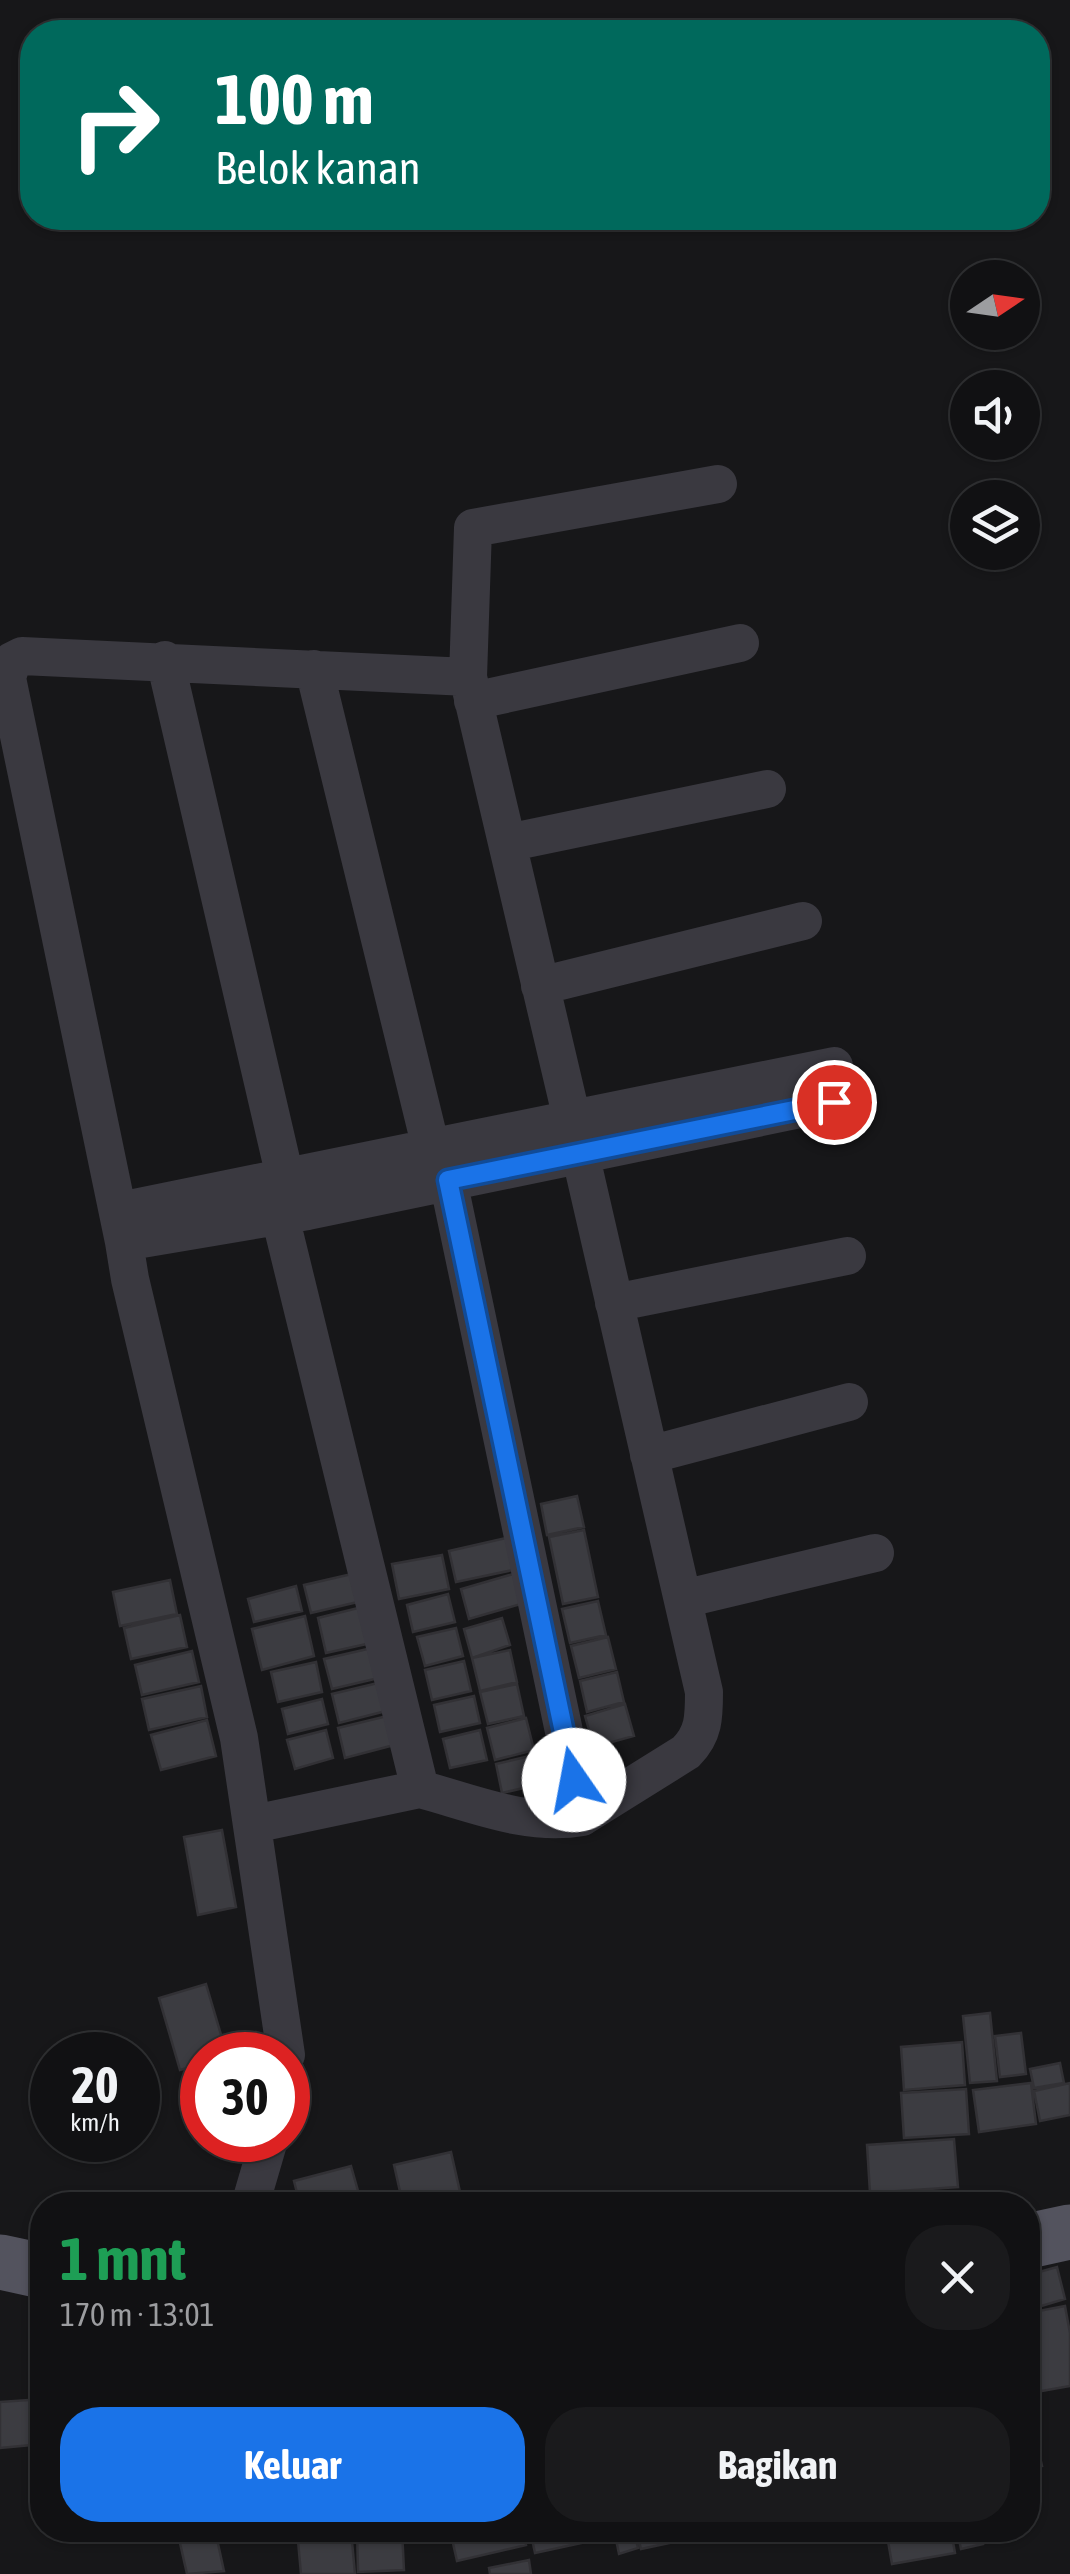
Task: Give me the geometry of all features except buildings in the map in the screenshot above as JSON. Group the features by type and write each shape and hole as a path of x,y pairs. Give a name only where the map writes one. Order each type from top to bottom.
{"main road":[{"path":"1040,2238 1070,2232"}],"street":[{"path":"254,1824 420,1790 534,1820 558,1822 582,1817 686,1752 704,1727 704,1692 471,689 473,528 718,484"},
{"path":"283,2032 239,1738 130,1279 7,678 12,661 22,656 314,669 471,689 740,643"},
{"path":"165,660 286,1177"},
{"path":"314,669 439,1164 582,1817"},
{"path":"507,843 766,789"},
{"path":"540,986 802,921"},
{"path":"122,1226 280,1216 439,1164 834,1084"},
{"path":"122,1226 286,1177 439,1164"},
{"path":"280,1216 420,1790"},
{"path":"614,1303 848,1256"},
{"path":"650,1455 849,1402"},
{"path":"683,1600 875,1553"},
{"path":"254,2192 263,2162"}],"route":[{"path":"574,1780 448,1180 834,1102"}]}
